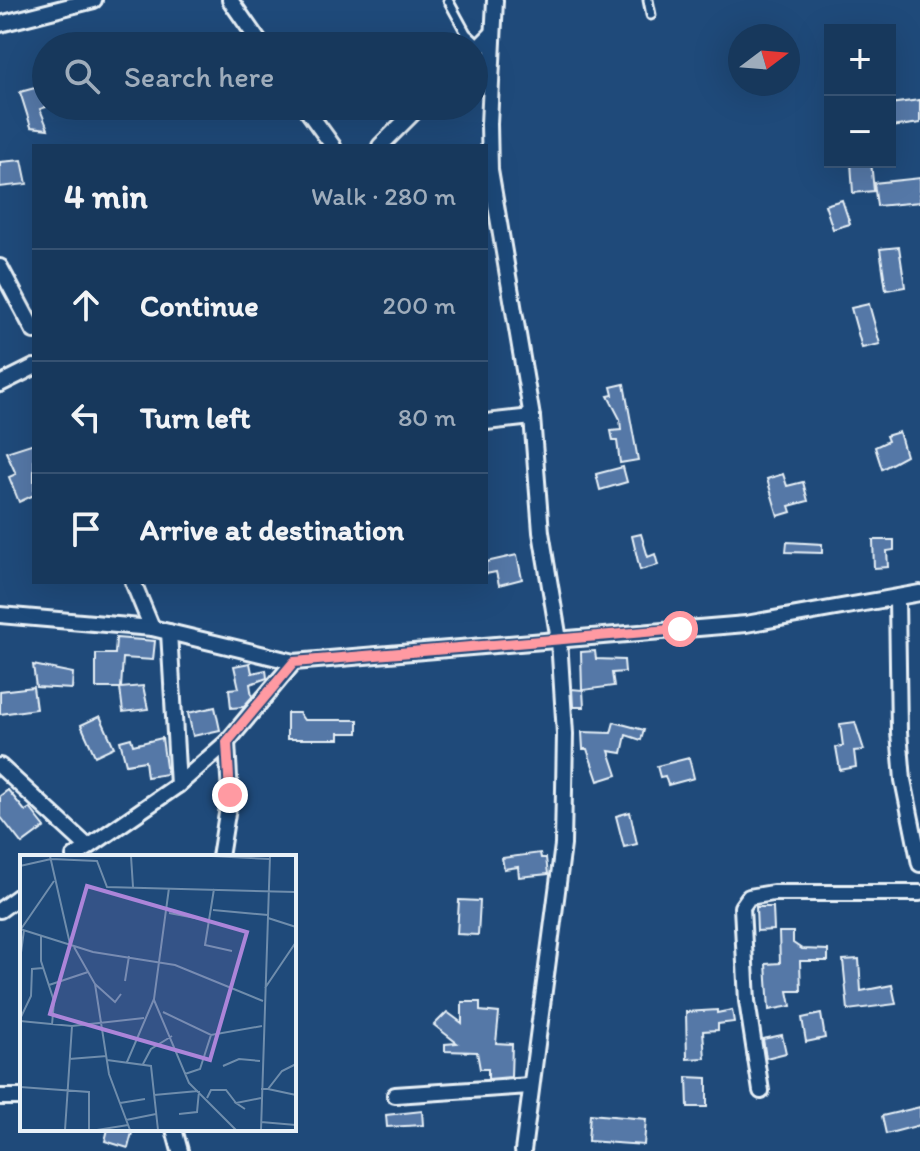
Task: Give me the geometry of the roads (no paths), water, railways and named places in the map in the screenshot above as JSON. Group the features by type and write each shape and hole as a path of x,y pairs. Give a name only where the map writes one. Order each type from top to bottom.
{"street":[{"path":"0,24 94,0"},
{"path":"230,0 252,32"},
{"path":"495,0 490,170 532,417 541,532 559,640 565,734 563,845 523,1151"},
{"path":"488,38 493,33"},
{"path":"488,60 492,63"},
{"path":"314,120 332,144"},
{"path":"382,144 406,120"},
{"path":"0,267 32,327"},
{"path":"0,384 32,368"},
{"path":"488,422 532,417"},
{"path":"134,584 152,628"},
{"path":"0,615 152,628 294,662 746,624 920,593"},
{"path":"897,599 899,732 903,780 920,864"},
{"path":"169,632 178,785"},
{"path":"77,855 178,785 227,742 294,662"},
{"path":"220,855 230,795 227,742"},
{"path":"0,766 88,847"},
{"path":"761,1091 746,985 742,907 749,897 773,893 920,893"},
{"path":"0,910 20,895"},
{"path":"395,1095 530,1086"},
{"path":"175,1131 180,1151"}],"lane":[{"path":"448,0 465,32"},
{"path":"648,0 651,15"}]}
